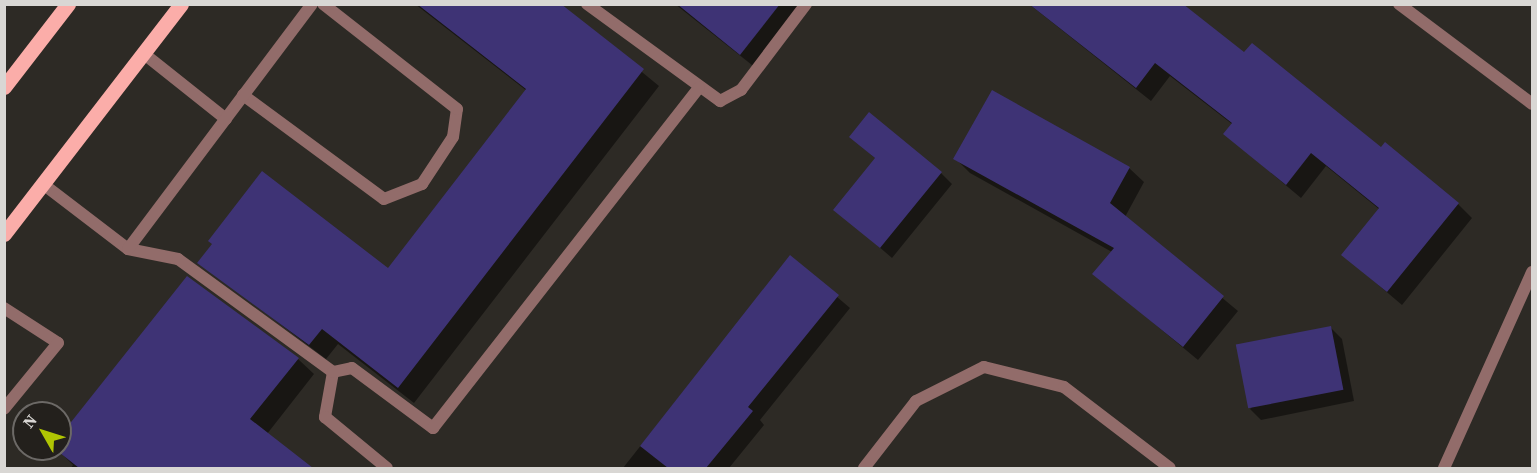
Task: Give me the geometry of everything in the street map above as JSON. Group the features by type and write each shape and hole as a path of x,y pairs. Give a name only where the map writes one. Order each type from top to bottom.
{"main road":[{"path":"4,87 68,4"},
{"path":"4,234 181,4"}],"street":[{"path":"128,249 312,4"},
{"path":"243,95 384,200 422,184 453,137 457,109 323,4"},
{"path":"587,4 720,102 741,90 806,4"},
{"path":"1399,4 1533,104"},
{"path":"143,54 226,119"},
{"path":"43,184 128,249 178,259 333,372 352,368 433,428 699,87"},
{"path":"1444,468 1533,272"},
{"path":"4,308 58,343 4,409"},
{"path":"864,468 916,401 984,367 1064,387 1170,468"},
{"path":"333,372 325,417 387,468"}],"building":[{"path":"417,4 561,4 644,69 398,388 322,329 309,345 197,263 212,244 208,241 262,171 388,268 526,89"},
{"path":"677,4 780,4 740,55"},
{"path":"1029,4 1183,4 1244,52 1252,43 1381,147 1385,142 1459,203 1387,292 1341,255 1379,208 1311,153 1286,185 1223,134 1232,123 1155,63 1136,88"},
{"path":"992,90 1130,167 1110,203 1224,296 1183,347 1092,274 1114,248 953,159"},
{"path":"869,112 942,172 880,248 833,210 875,158 849,137"},
{"path":"790,255 839,295 748,407 753,411 706,468 668,468 640,446"},
{"path":"187,276 299,358 250,419 313,468 79,468 70,461 72,461 72,421"},
{"path":"1331,326 1343,390 1248,408 1236,345"}]}
